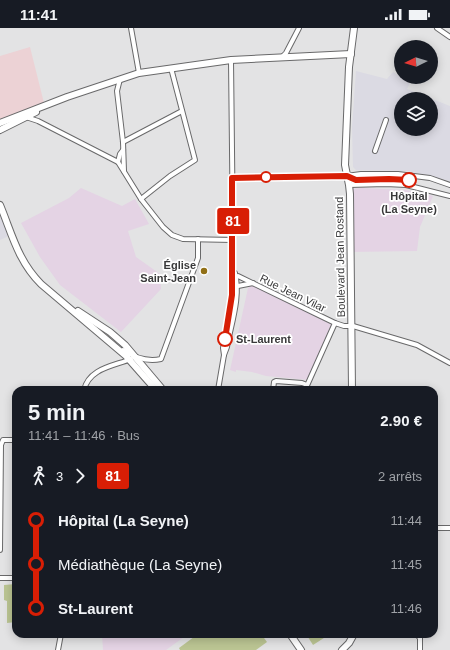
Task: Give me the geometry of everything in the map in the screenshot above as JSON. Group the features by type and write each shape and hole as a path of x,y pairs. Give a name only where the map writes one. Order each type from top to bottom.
{"street":[{"path":"131,28 139,73"},
{"path":"282,57 286,53 299,28"},
{"name":"Boulevard Jean Rostand","path":"352,386 349,186 345,165 349,67 354,28"},
{"path":"437,28 450,37"},
{"path":"292,41 290,51 294,56"},
{"path":"338,54 345,58 349,67"},
{"path":"0,123 139,73 231,60 351,54"},
{"path":"224,355 223,348 231,307 233,263 231,60"},
{"path":"141,199 170,176 195,160 171,68"},
{"path":"120,79 117,91 123,142 124,171"},
{"path":"110,83 117,91"},
{"path":"0,130 46,106"},
{"path":"38,121 39,110"},
{"path":"123,142 182,111"},
{"path":"14,118 27,117 38,121 110,158 124,171 141,199 163,227 172,235 183,239 233,240"},
{"path":"375,151 386,120"},
{"path":"118,164 120,154 123,149"},
{"path":"110,158 120,154"},
{"path":"118,164 124,159"},
{"path":"232,178 347,176 381,173 404,174 430,178 450,185"},
{"path":"349,186 386,184 406,185 450,195"},
{"path":"0,205 25,266 41,284 93,328 142,366 158,386"},
{"path":"142,366 161,359 198,258 198,239"},
{"path":"219,386 238,286 233,263"},
{"path":"232,281 236,276"},
{"name":"Rue Jean Vilar","path":"236,276 335,323 416,345 450,363"},
{"path":"232,281 238,286"},
{"path":"238,286 253,283"},
{"path":"69,307 110,332 125,345 131,357 142,366"},
{"path":"274,386 274,382 276,381 302,383 307,385 335,323"},
{"path":"86,386 91,376 107,366 131,357"},
{"path":"0,550 1,445 3,440 12,440"},
{"path":"438,528 450,528"},
{"path":"0,578 12,578"},
{"path":"58,650 60,638"},
{"path":"288,638 296,650"},
{"path":"293,638 301,650"},
{"path":"342,650 350,643 353,638"},
{"path":"420,638 420,650"}],"shaded area":[{"path":"30,47 44,103 0,120 0,56"},
{"path":"356,71 387,79 393,72 394,84 410,84 407,89 415,92 394,92 394,136 438,136 438,101 450,106 450,181 408,171 356,170 353,167 352,128"},
{"path":"81,188 122,206 135,199 149,224 128,231 136,257 160,274 161,289 121,332 60,285 40,257 21,223 69,198"},
{"path":"361,188 406,190 433,196 420,227 417,251 350,252 349,189"},
{"path":"0,215 9,236 0,240"},
{"path":"253,283 335,323 308,380 266,376 252,372 236,370 236,372 230,370 248,288"},
{"path":"102,638 182,638 166,650 103,650"}],"green space":[{"path":"12,584 12,622 7,623 7,601 4,600 4,585"},
{"path":"193,638 264,638 267,642 256,650 180,650 179,648"},
{"path":"309,638 324,638 313,645"}],"bus line":[{"name":"81","path":"225,339 232,295 232,178 347,176 356,180 409,180"}],"place":[{"name":"Hôpital (La Seyne)","path":"409,180"},
{"name":"Église Saint-Jean","path":"204,271"},
{"name":"St-Laurent","path":"225,339"}]}
